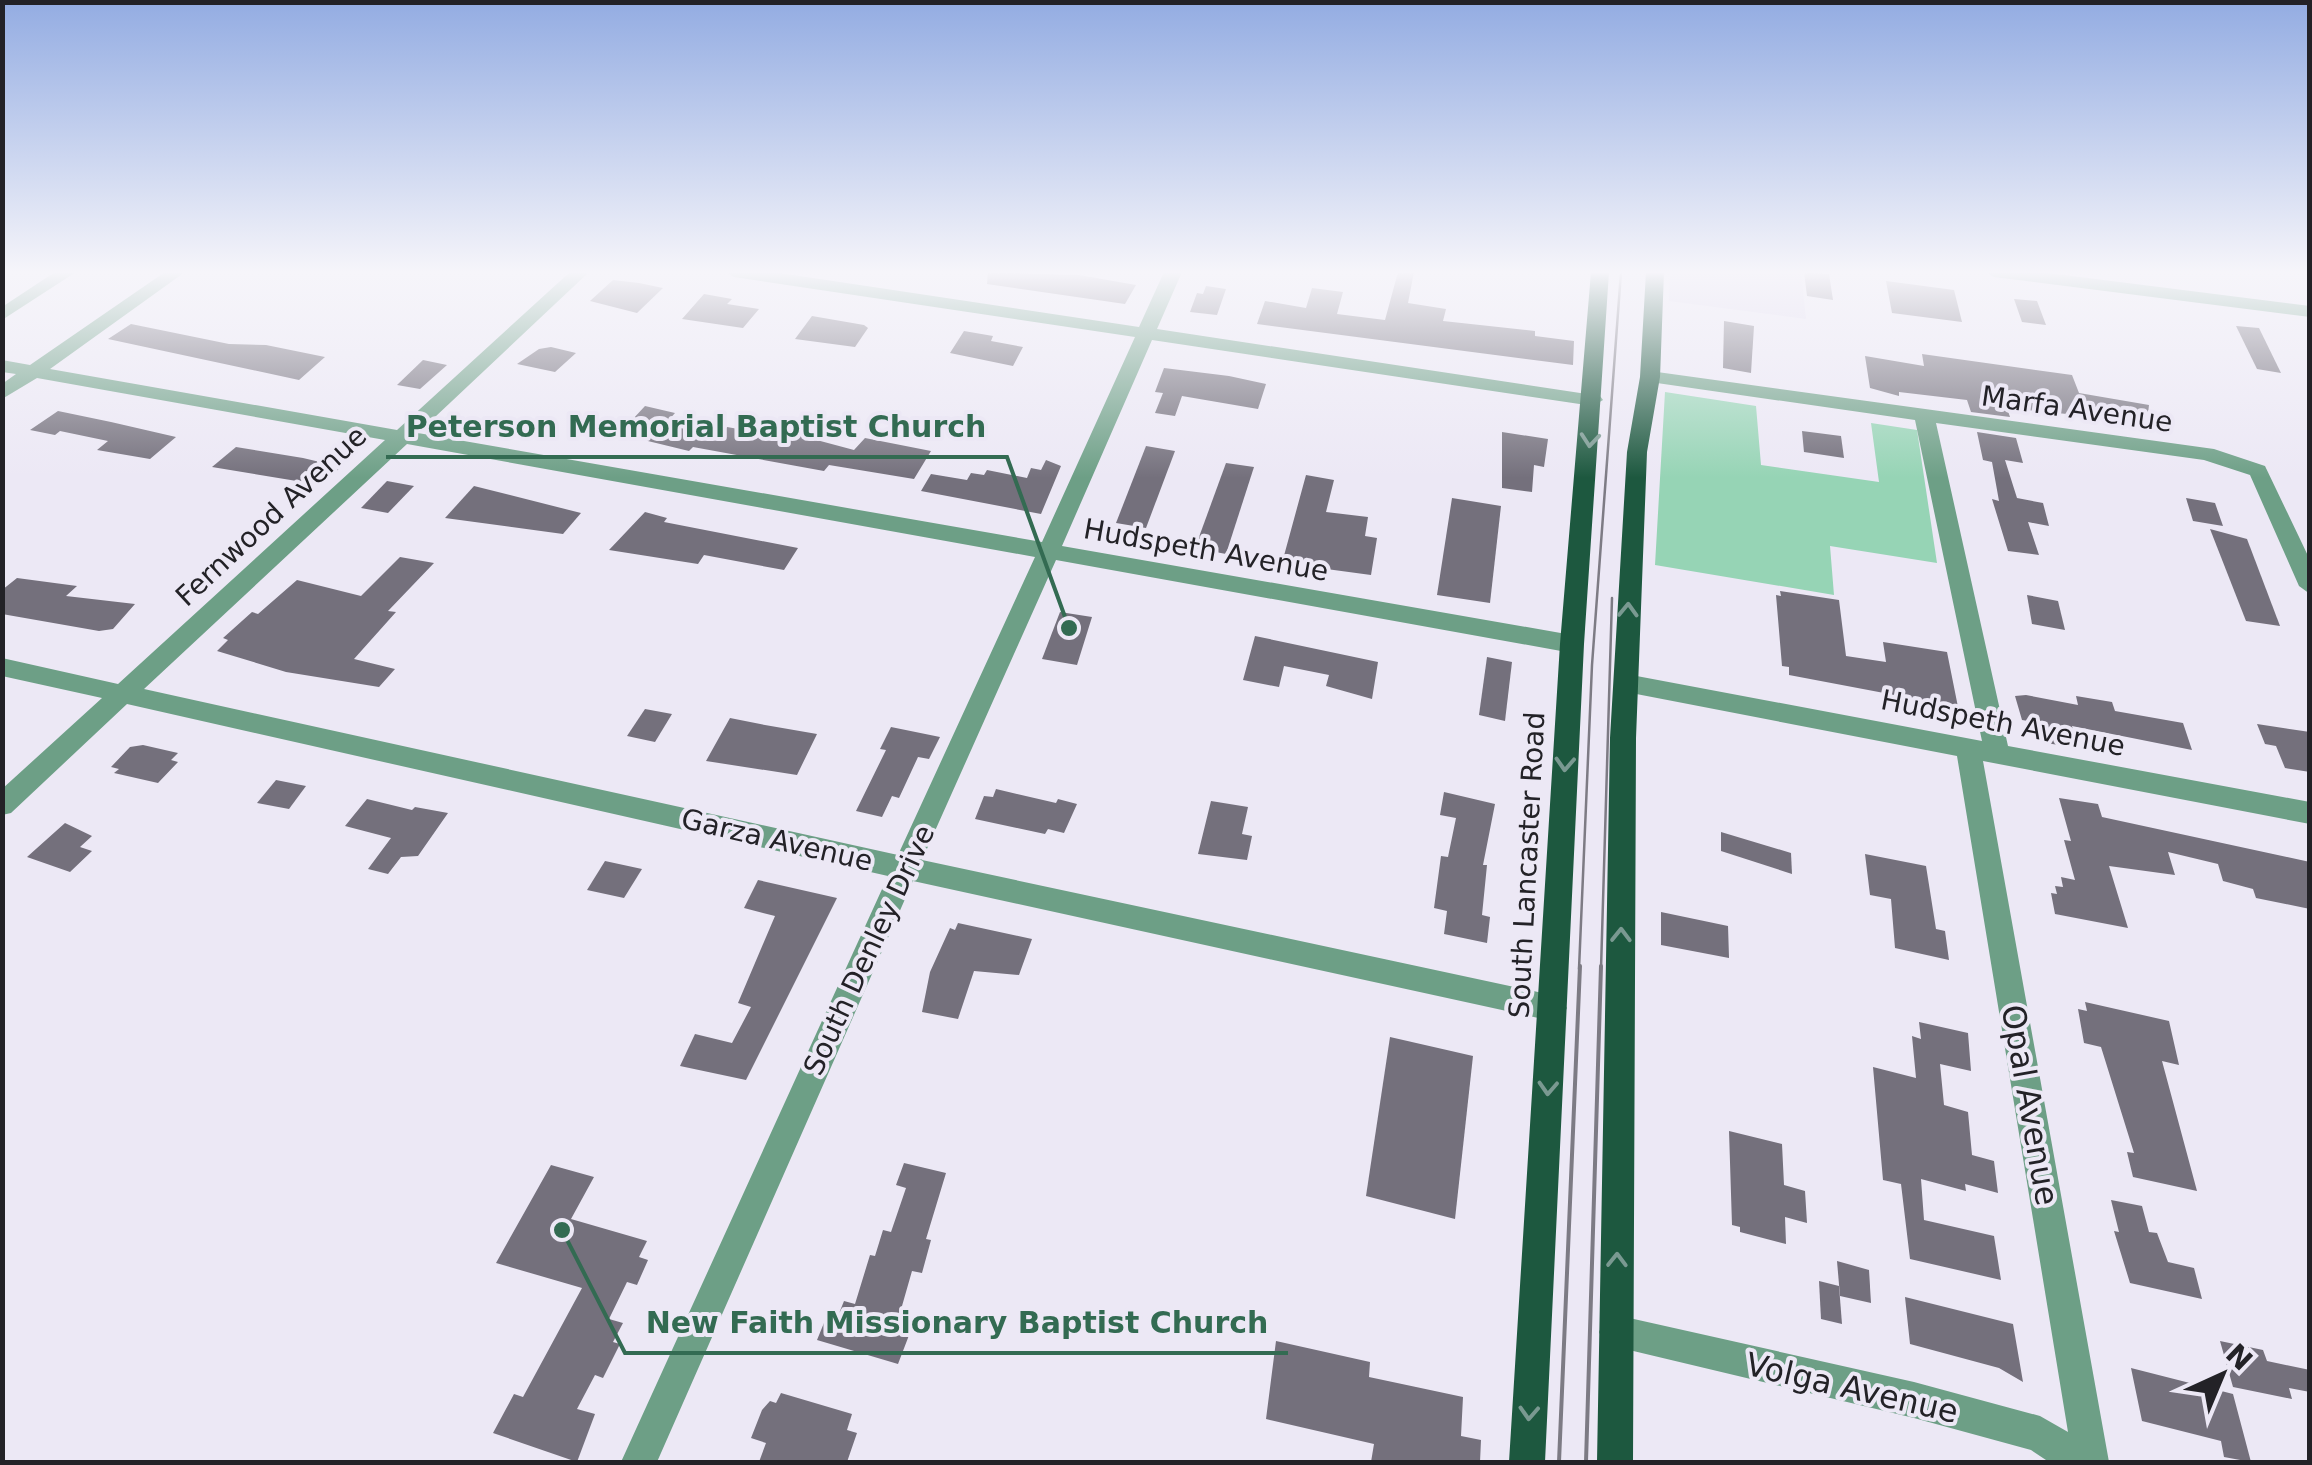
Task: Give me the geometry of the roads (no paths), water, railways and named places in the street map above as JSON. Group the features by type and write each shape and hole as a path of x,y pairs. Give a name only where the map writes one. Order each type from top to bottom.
{"main road":[{"name":"South Lancaster Road","path":"1526,1462 1572,644 1596,340"},
{"path":"1615,1462 1626,683 1637,452 1650,377 1651,340"}],"street":[{"path":"2,393 79,340"},
{"name":"Fernwood Avenue","path":"2,805 506,340"},
{"name":"South Denley Drive","path":"639,1462 1143,340"},
{"path":"1189,340 1593,400"},
{"name":"Hudspeth Avenue","path":"2,366 404,434 1572,644"},
{"name":"Marfa Avenue","path":"1650,377 2207,454 2258,471 2310,586"},
{"name":"Opal Avenue","path":"1924,415 1982,749 2092,1462"},
{"name":"Garza Avenue","path":"2,667 1552,1008"},
{"name":"Hudspeth Avenue","path":"1626,683 2310,813"},
{"name":"Volga Avenue","path":"1616,1332 1914,1400 2040,1434 2080,1462"}],"tram line":[{"path":"1579,969 1592,665 1616,340"},
{"path":"1601,969 1612,598"},
{"path":"1559,1462 1580,966"},
{"path":"1586,1462 1601,966"}],"place":[{"name":"Peterson Memorial Baptist Church","path":"1069,628"},
{"name":"New Faith Missionary Baptist Church","path":"562,1230"}]}
